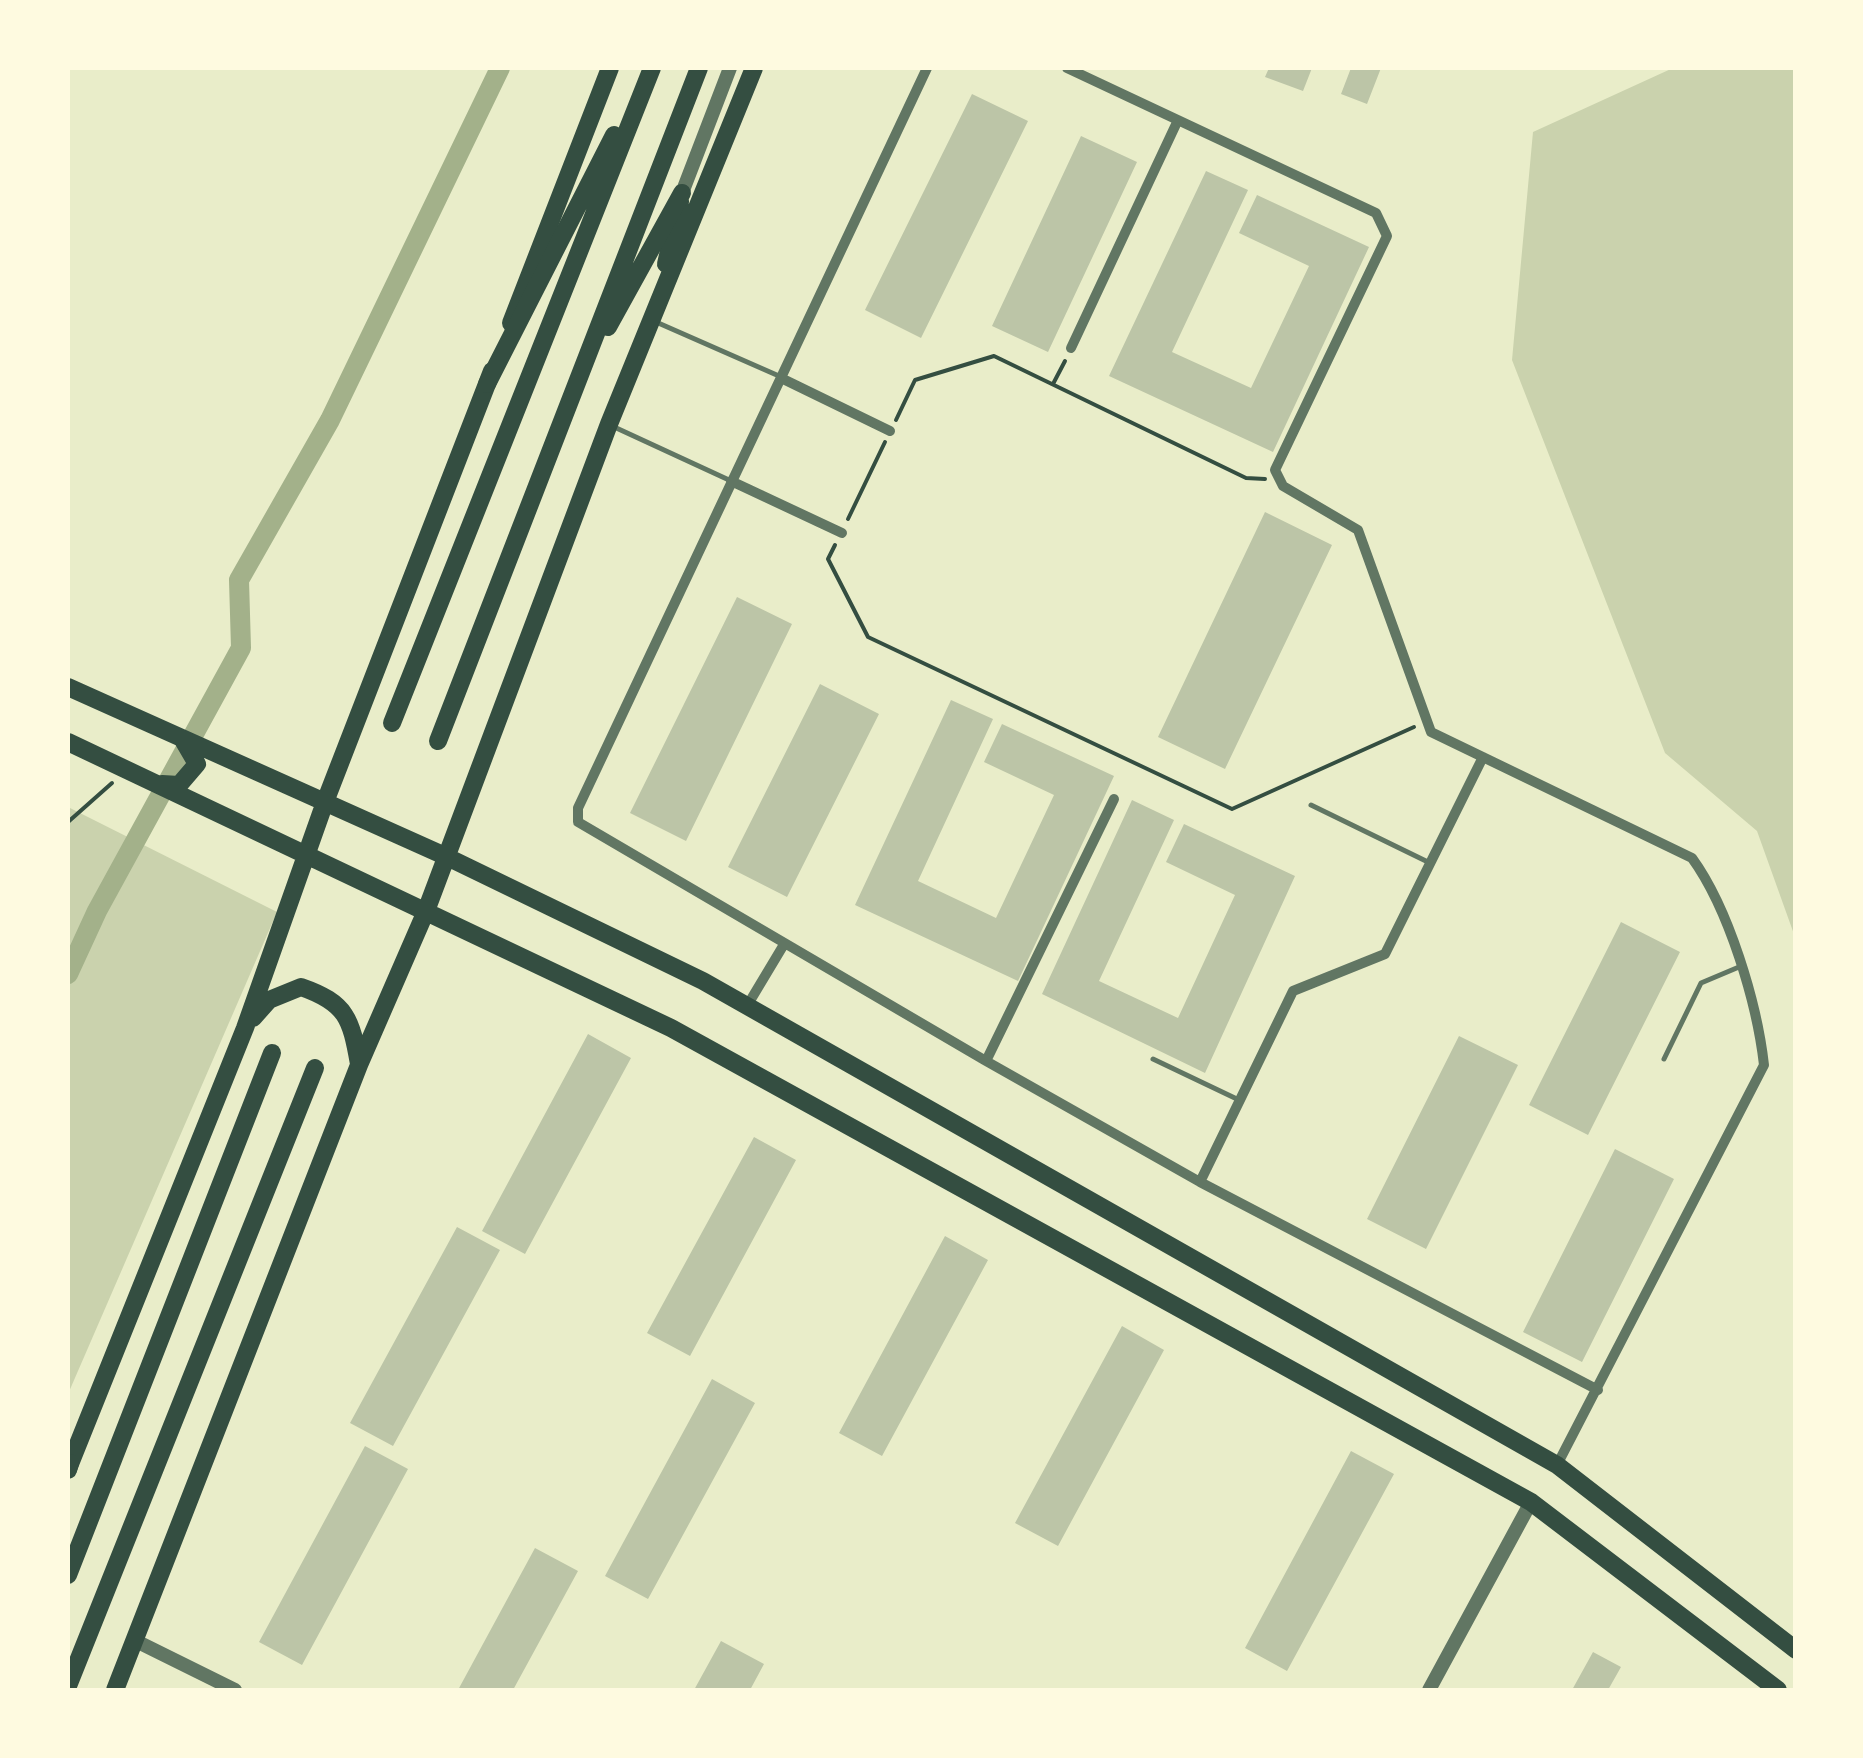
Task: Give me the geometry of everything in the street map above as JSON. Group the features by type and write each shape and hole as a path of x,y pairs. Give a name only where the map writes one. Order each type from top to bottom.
{"main road":[{"path":"68,1467 245,1028 325,802 610,68"},
{"path":"487,384 650,68"},
{"path":"392,723 650,68"},
{"path":"438,742 699,68"},
{"path":"115,1690 138,1642 359,1065 426,911 610,424 754,68"},
{"path":"574,389 682,193"},
{"path":"654,317 682,193"},
{"path":"68,687 445,856 747,1006 1558,1465 1796,1650"},
{"path":"156,784 179,785 197,764 194,752 180,736"},
{"path":"68,742 671,1028 1532,1502 1778,1690"},
{"path":"245,1028 269,1000 301,987 330,997 340,1007 352,1027 359,1065"},
{"path":"68,1575 272,1052"},
{"path":"68,1686 314,1068"}],"street":[{"path":"682,193 730,68"},
{"path":"927,68 578,808 578,822 782,946 1200,1182 1598,1390"},
{"path":"1067,68 1376,213 1387,236 1276,470 1280,479 1284,486 1358,530 1431,732 1692,858 1710,883 1760,1028 1764,1065 1558,1465"},
{"path":"1072,348 1178,120"},
{"path":"782,378 890,431"},
{"path":"732,480 842,533"},
{"path":"1200,1182 1292,992 1385,954 1482,757"},
{"path":"986,1062 1114,799"},
{"path":"747,1006 782,946"},
{"path":"1429,1690 1532,1502"},
{"path":"138,1642 235,1690"}],"lane":[{"path":"654,317 782,378"},
{"path":"610,424 732,480"},
{"path":"1312,805 1430,863"},
{"path":"1664,1059 1702,983 1739,967"},
{"path":"1153,1059 1242,1101"}],"path":[{"path":"1053,385 1072,348"},
{"path":"1280,479 1246,478 994,356 915,380 828,558 868,638 1232,809 1399,737 1426,719"},
{"path":"68,822 127,770"}],"green space":[{"path":"1673,68 1795,68 1795,937 1757,831 1665,753 1512,360 1533,132"},
{"path":"68,807 277,912 68,1394"}],"building":[{"path":"1269,68 1312,68 1303,91 1265,77"},
{"path":"1351,68 1381,68 1367,104 1341,94"},
{"path":"972,94 1028,121 921,338 865,310"},
{"path":"1081,136 1137,162 1048,352 992,326"},
{"path":"1206,171 1248,190 1172,352 1251,388 1309,266 1239,233 1257,195 1369,247 1273,452 1109,376"},
{"path":"1265,512 1332,545 1225,769 1158,737"},
{"path":"737,597 792,624 686,841 630,813"},
{"path":"820,684 879,714 787,897 728,867"},
{"path":"951,700 993,719 918,881 996,918 1054,795 984,762 1002,724 1114,776 1018,981 855,905"},
{"path":"1132,800 1174,820 1099,981 1178,1018 1235,895 1166,862 1184,824 1295,876 1205,1073 1042,994"},
{"path":"1621,922 1680,952 1588,1135 1529,1105"},
{"path":"588,1034 631,1058 525,1254 482,1231"},
{"path":"1459,1036 1518,1065 1426,1249 1367,1219"},
{"path":"754,1137 796,1160 690,1356 647,1333"},
{"path":"1615,1149 1674,1179 1582,1362 1523,1332"},
{"path":"457,1227 500,1250 393,1446 350,1423"},
{"path":"945,1236 988,1260 882,1456 839,1433"},
{"path":"1122,1326 1164,1350 1058,1546 1015,1523"},
{"path":"712,1379 755,1403 648,1599 605,1576"},
{"path":"365,1446 408,1469 302,1665 259,1642"},
{"path":"1351,1451 1394,1474 1287,1671 1245,1648"},
{"path":"535,1548 578,1571 513,1690 458,1690"},
{"path":"721,1641 764,1664 750,1690 694,1690"},
{"path":"1593,1652 1621,1667 1608,1690 1572,1690"}],"waterway":[{"path":"68,974 97,911 241,648 239,580 330,420 500,68"}]}
